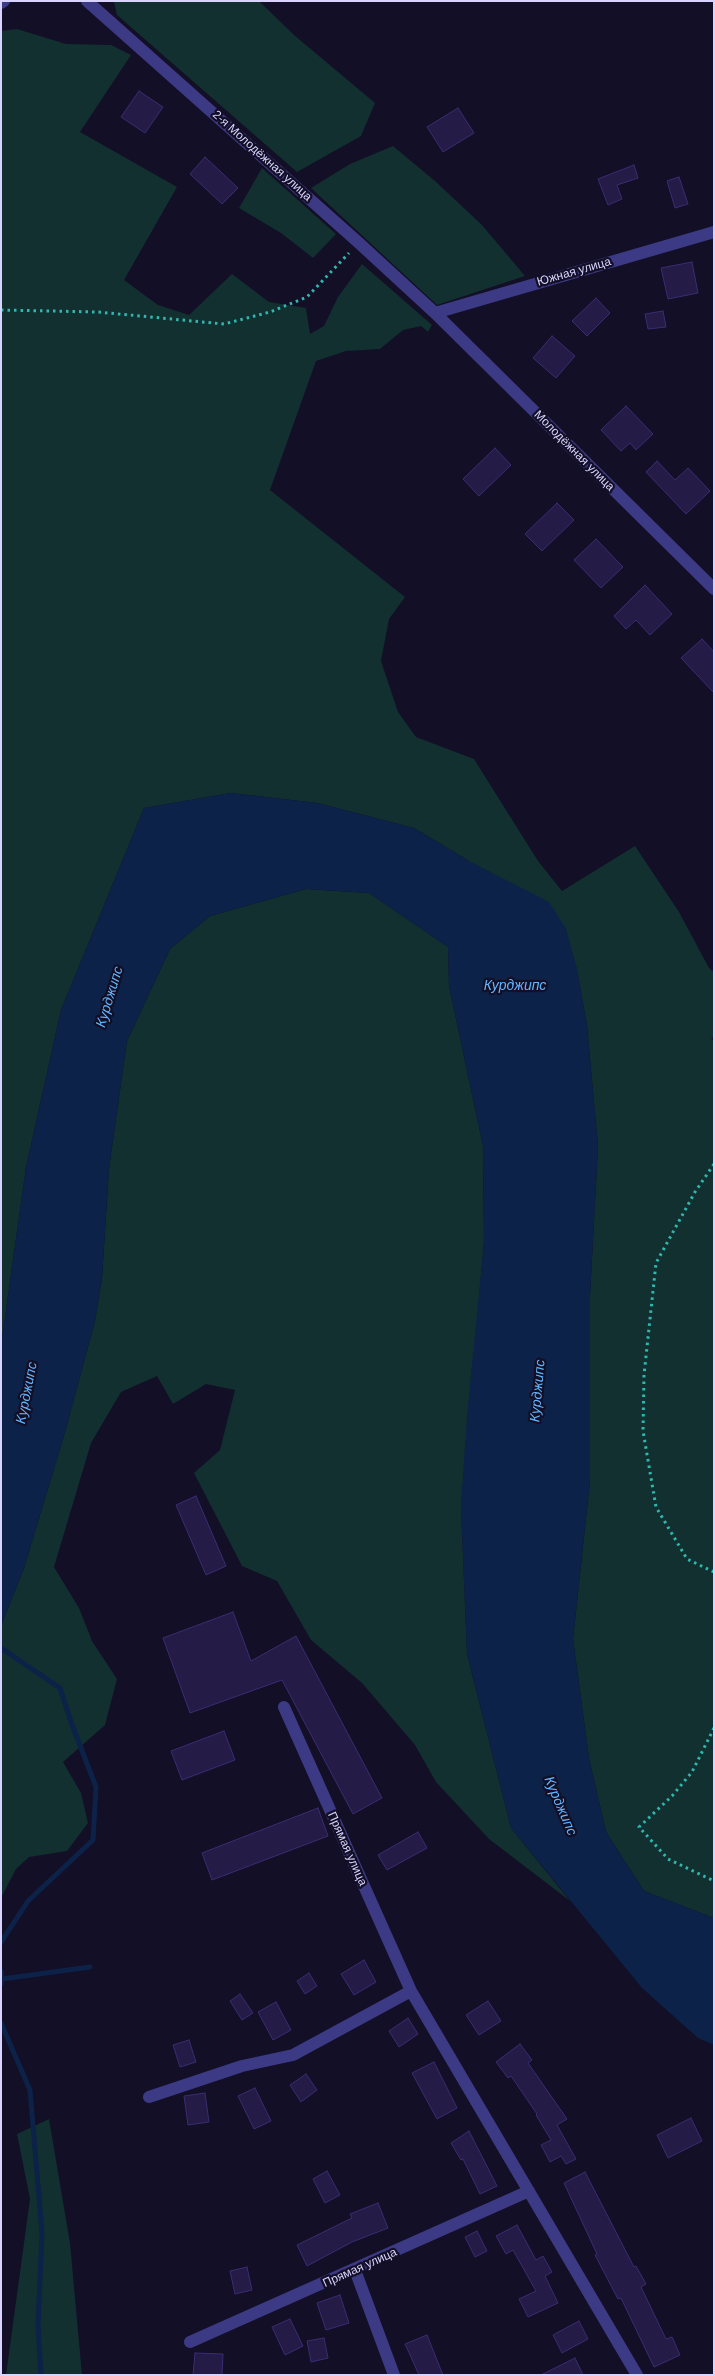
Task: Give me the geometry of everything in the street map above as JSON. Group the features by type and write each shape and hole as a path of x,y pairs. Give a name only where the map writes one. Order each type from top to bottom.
{"street":[{"name":"2-я Молодёжная улица","path":"88,1 435,313"},
{"name":"Южная улица","path":"435,313 714,232"},
{"name":"Молодёжная улица","path":"435,313 714,588"},
{"name":"Прямая улица","path":"284,1707 411,1991 637,2375"},
{"path":"149,2096 242,2066 293,2055 411,1991"},
{"name":"Прямая улица","path":"190,2342 529,2191"},
{"path":"355,2270 394,2375"}],"path":[{"path":"1,310 98,312 224,324 270,312 307,297 359,243"},
{"path":"714,1164 695,1192 656,1264 644,1375 643,1432 656,1507 688,1559 714,1572"},
{"path":"714,1728 692,1772 672,1796 639,1827 668,1859 714,1880"}],"green space":[{"path":"259,1 294,35 375,103 361,136 297,172 117,15 114,2"},
{"path":"17,29 66,44 111,45 131,55 80,132 177,187 124,280 158,305 189,315 232,274 269,302 306,308 310,334 324,326 338,297 362,264 432,325 428,332 421,326 403,330 380,349 346,351 316,361 270,490 405,597 389,619 381,661 398,712 416,737 474,759 538,861 562,891 635,846 679,912 709,968 714,972 714,1037 711,1038 714,1041 714,1918 644,1891 606,1832 589,1758 573,1639 590,1481 590,1296 598,1146 587,1026 577,970 565,927 469,861 414,828 317,803 231,793 144,808 61,1010 26,1167 1,1346 1,31"},
{"path":"393,146 435,181 482,225 525,276 437,305 311,188 350,164"},
{"path":"262,168 336,234 313,258 281,233 239,208"},
{"path":"306,889 369,893 448,947 449,986 483,1146 484,1242 461,1505 467,1654 511,1828 570,1901 489,1839 436,1782 415,1745 362,1683 311,1640 277,1581 242,1566 194,1473 220,1450 235,1390 206,1384 173,1404 157,1376 121,1392 91,1443 54,1567 79,1608 92,1641 117,1679 105,1725 63,1762 81,1793 88,1823 67,1851 29,1857 16,1869 1,1898 1,1626 24,1568 65,1432 95,1321 102,1278 109,1168 127,1041 170,949 210,916"},
{"path":"49,2119 70,2243 82,2375 6,2375 30,2199 17,2134"}],"water":[{"name":"Курджипс","path":"231,793 317,803 414,828 469,861 549,902 565,927 577,969 587,1026 598,1146 590,1296 590,1481 573,1639 589,1758 606,1832 644,1891 714,1918 714,2045 698,2038 642,1988 511,1828 467,1654 462,1533 461,1505 467,1416 484,1242 483,1146 449,986 448,947 369,893 306,889 210,916 170,949 127,1041 109,1168 102,1278 95,1321 65,1432 24,1568 1,1626 1,1346 26,1167 61,1010 144,808"}],"building":[{"path":"139,91 163,107 145,133 121,117"},
{"path":"458,108 474,133 443,152 427,127"},
{"path":"205,157 238,188 222,204 190,174"},
{"path":"634,165 638,178 617,185 622,199 608,205 598,179"},
{"path":"679,177 688,204 675,208 667,181"},
{"path":"692,262 698,293 668,299 661,268"},
{"path":"596,298 610,313 587,336 572,321"},
{"path":"663,311 666,327 648,329 645,314"},
{"path":"552,336 575,356 556,378 533,358"},
{"path":"626,406 653,434 636,450 630,443 621,451 601,430"},
{"path":"495,448 511,465 479,496 463,479"},
{"path":"657,461 675,480 688,468 710,491 686,514 646,472"},
{"path":"557,503 574,520 542,551 525,534"},
{"path":"596,539 623,567 601,588 574,560"},
{"path":"645,585 672,614 650,635 636,620 626,629 614,616"},
{"path":"702,639 714,652 714,693 681,658"},
{"path":"196,1496 226,1566 206,1575 176,1505"},
{"path":"233,1612 251,1661 296,1636 382,1798 353,1814 282,1680 190,1713 163,1638"},
{"path":"224,1731 235,1760 182,1780 171,1751"},
{"path":"318,1808 328,1836 212,1880 202,1853"},
{"path":"418,1832 427,1848 387,1870 378,1855"},
{"path":"364,1960 376,1982 354,1995 341,1974"},
{"path":"309,1973 317,1986 305,1994 297,1981"},
{"path":"240,1994 253,2013 242,2020 230,2001"},
{"path":"488,2001 501,2021 479,2035 466,2015"},
{"path":"276,2002 291,2030 273,2040 258,2012"},
{"path":"408,2018 418,2034 399,2047 389,2031"},
{"path":"189,2040 196,2062 180,2067 173,2045"},
{"path":"520,2044 532,2060 528,2063 567,2119 557,2125 576,2159 566,2164 561,2156 550,2162 541,2145 551,2140 537,2114 511,2076 508,2078 496,2062"},
{"path":"434,2062 457,2108 437,2119 412,2073"},
{"path":"306,2074 317,2090 301,2102 290,2085"},
{"path":"255,2088 271,2121 254,2129 238,2096"},
{"path":"205,2093 209,2122 188,2125 184,2096"},
{"path":"691,2118 702,2141 668,2158 657,2135"},
{"path":"469,2131 497,2186 480,2194 463,2159 461,2160 451,2143"},
{"path":"327,2171 340,2195 325,2203 313,2179"},
{"path":"585,2172 634,2267 636,2266 646,2284 641,2287 666,2339 672,2337 680,2355 654,2367 621,2298 618,2299 595,2255 597,2254 564,2183"},
{"path":"378,2203 388,2228 352,2242 307,2266 297,2245 352,2218 350,2214"},
{"path":"517,2225 536,2260 543,2256 552,2272 545,2276 558,2303 528,2317 519,2299 536,2291 513,2250 506,2254 496,2236"},
{"path":"477,2231 487,2251 475,2257 465,2237"},
{"path":"247,2267 252,2290 235,2294 230,2271"},
{"path":"340,2295 349,2323 326,2330 317,2303"},
{"path":"290,2319 303,2346 285,2355 272,2327"},
{"path":"579,2321 588,2339 562,2353 553,2335"},
{"path":"427,2335 443,2375 419,2375 405,2344"},
{"path":"324,2338 328,2358 311,2362 307,2341"},
{"path":"195,2353 223,2354 222,2375 193,2375"},
{"path":"575,2358 583,2375 541,2375"}],"waterway":[{"path":"1,1648 60,1688 96,1787 93,1840 28,1901 1,1942"},
{"path":"1,1984 2,1979 90,1967"},
{"path":"1,1971 2,1979"},
{"path":"1,2023 30,2090 42,2233 38,2326 41,2375"}]}
